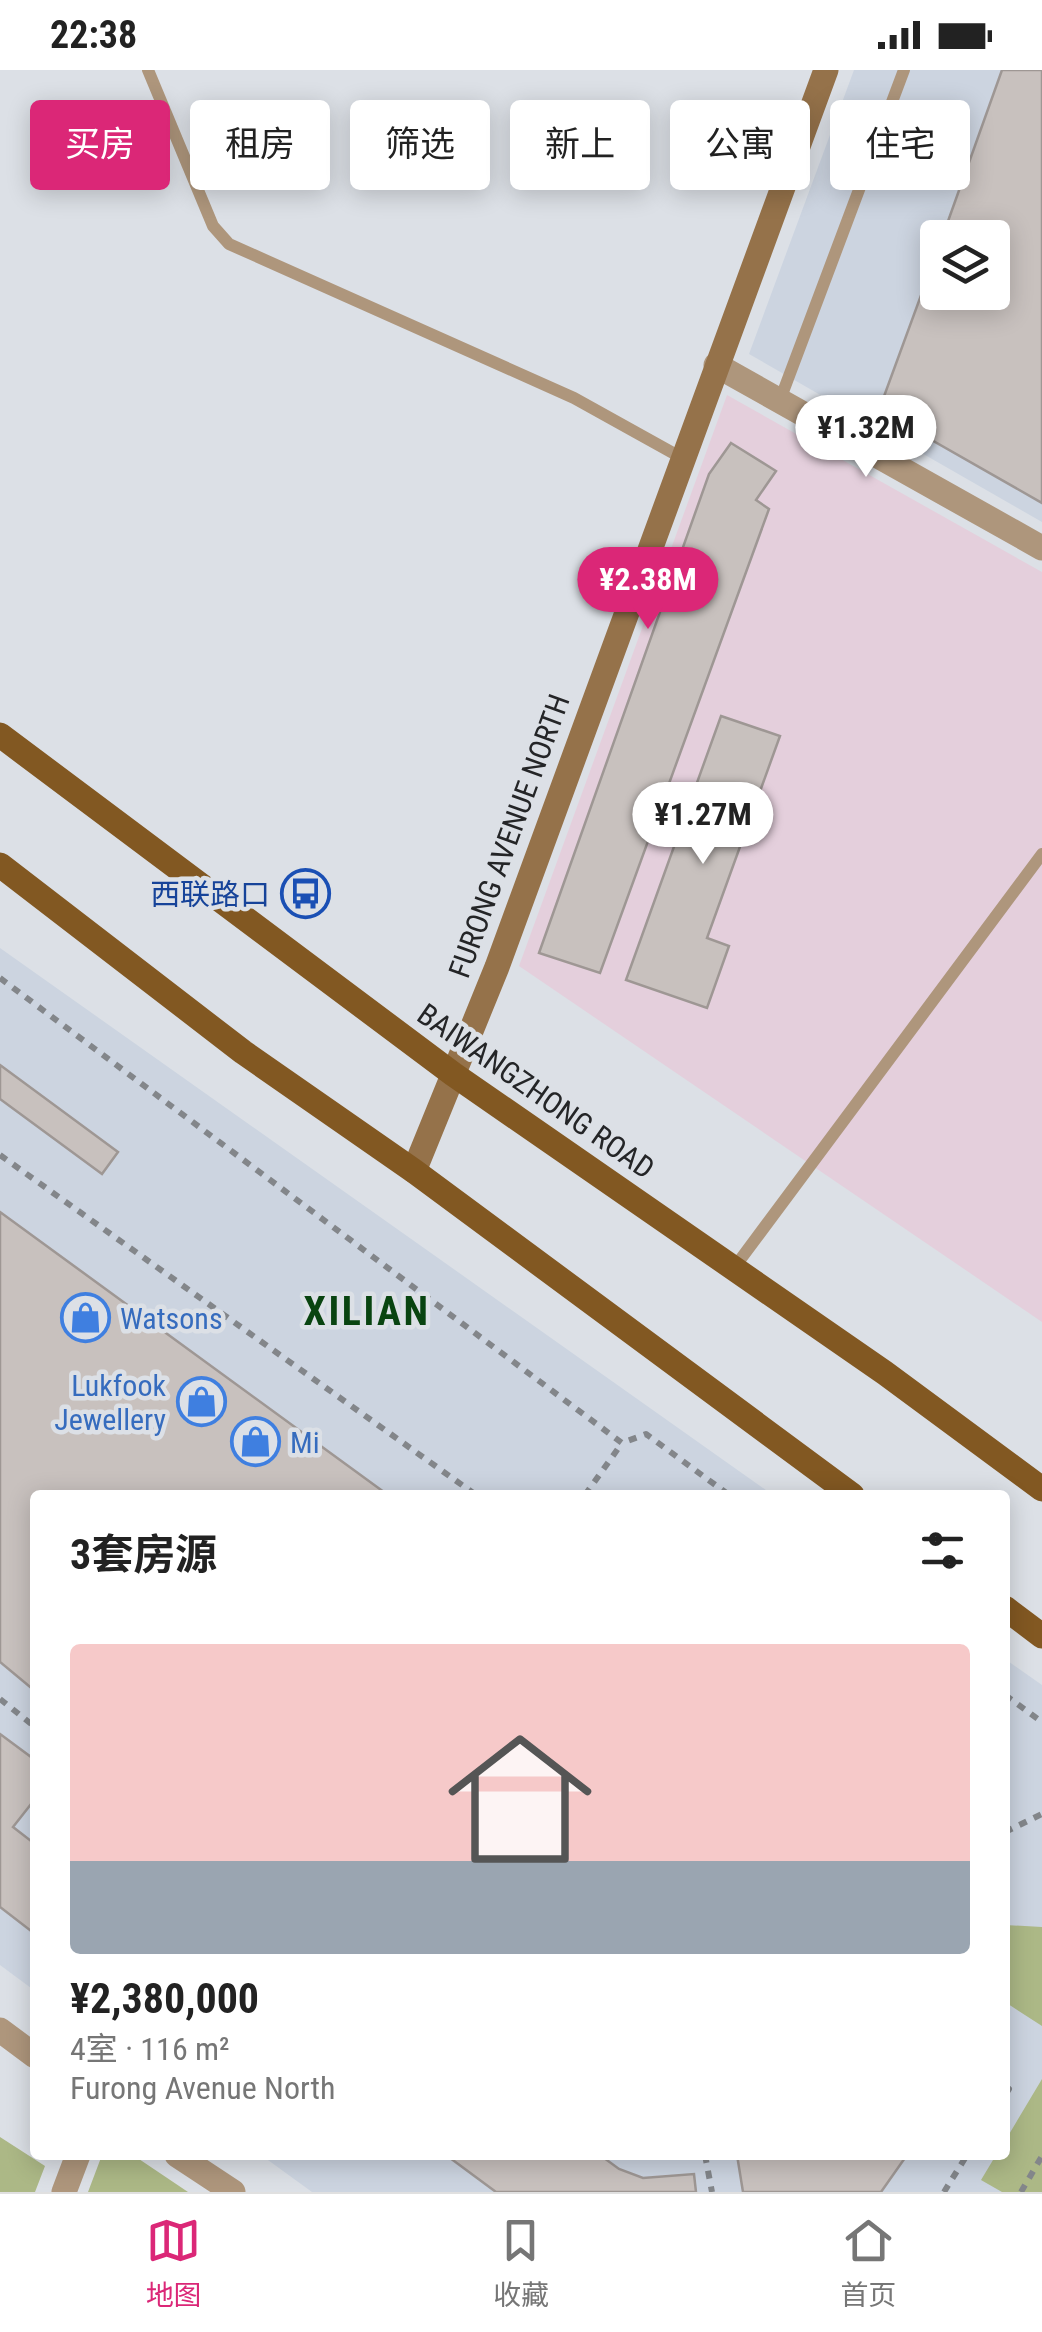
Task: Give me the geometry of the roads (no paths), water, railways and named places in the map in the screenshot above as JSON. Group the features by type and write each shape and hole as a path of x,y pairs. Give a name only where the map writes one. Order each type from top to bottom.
{"main road":[{"name":"FURONG AVENUE NORTH","path":"414,1172 497,967 826,70"},
{"name":"BAIWANGZHONG ROAD","path":"0,735 453,1074 885,1373 1042,1490"},
{"path":"0,865 243,1052 414,1172 845,1490"},
{"path":"1010,1612 1042,1636"}],"street":[{"path":"716,364 1042,548"},
{"path":"0,2030 30,2052"},
{"path":"64,2192 76,2160"},
{"path":"185,2160 233,2192"}],"lane":[{"path":"148,70 213,226 229,244 574,398 682,458"},
{"path":"780,400 904,70"},
{"path":"734,1268 1042,854"}],"place":[{"name":"西联路口","path":"305,894"},
{"name":"Watsons","path":"85,1318"},
{"name":"Lukfook Jewellery","path":"201,1402"},
{"name":"Mi","path":"255,1442"}],"district":[{"name":"XILIAN","path":"367,1311"}]}
